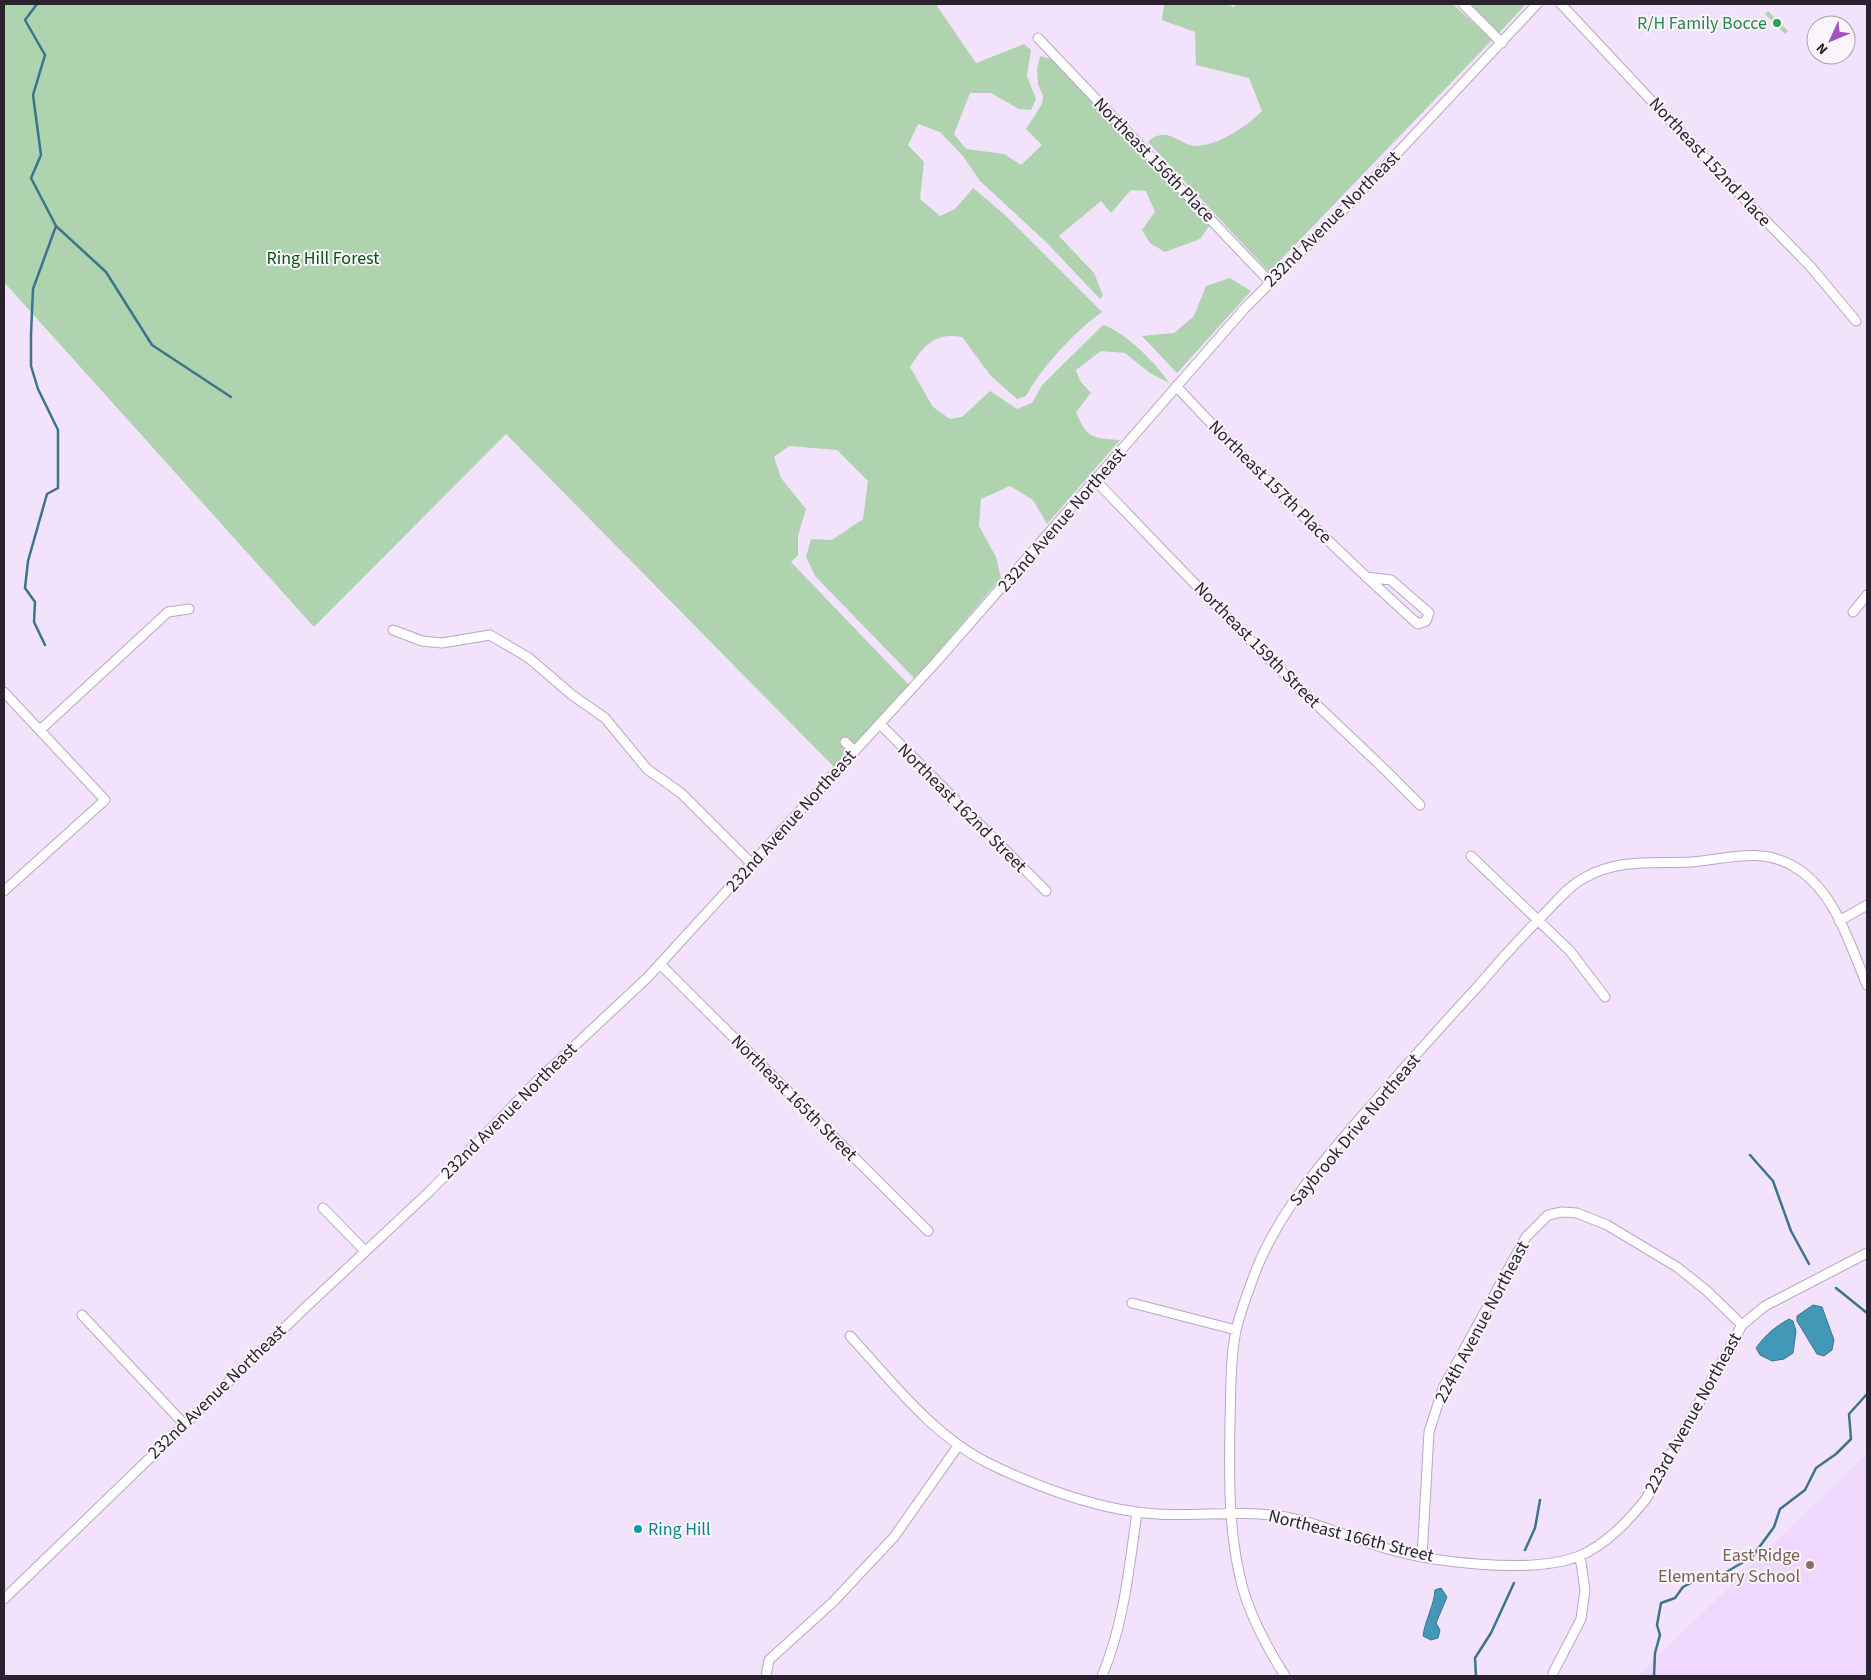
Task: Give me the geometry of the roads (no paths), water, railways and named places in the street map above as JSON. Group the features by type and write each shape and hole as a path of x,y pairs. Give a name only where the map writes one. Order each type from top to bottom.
{"street":[{"path":"1463,4 1502,43"},
{"name":"232nd Avenue Northeast","path":"4,1599 365,1250 430,1191 539,1079 660,964 855,752 1096,481 1176,386 1270,282 1358,194 1537,4"},
{"name":"Northeast 152nd Place","path":"1561,4 1718,172 1810,266 1856,321"},
{"name":"Northeast 156th Place","path":"1038,38 1270,282"},
{"name":"Northeast 157th Place","path":"1176,386 1239,454 1366,577 1418,624 1426,621 1429,613 1391,580 1366,577"},
{"name":"Northeast 159th Street","path":"1096,481 1253,643 1357,745 1381,764 1420,805"},
{"path":"1853,612 1867,595"},
{"path":"40,730 168,612 189,609"},
{"path":"393,630 422,641 442,642 490,635 529,658 572,695 605,718 647,769 682,793 752,864"},
{"path":"4,692 105,800 4,891"},
{"name":"Northeast 162nd Street","path":"880,724 1046,891"},
{"path":"845,742 855,752"},
{"name":"Saybrook Drive Northeast","path":"1285,1676 1254,1619 1243,1590 1236,1558 1232,1515 1231,1393 1236,1330 1253,1277 1277,1226 1314,1173 1436,1032 1538,920 1568,890 1585,877 1618,865 1654,861 1691,862 1754,854 1773,856 1794,866 1812,879 1827,897 1839,921"},
{"path":"1470,856 1570,951 1605,997"},
{"path":"1867,905 1839,921 1867,985"},
{"name":"Northeast 165th Street","path":"660,964 928,1231"},
{"path":"323,1208 365,1250"},
{"name":"224th Avenue Northeast","path":"1422,1557 1429,1432 1443,1388 1526,1237 1548,1215 1562,1212 1577,1212 1607,1225 1677,1267 1742,1325"},
{"name":"223rd Avenue Northeast","path":"1580,1556 1608,1538 1630,1519 1646,1499 1742,1325 1765,1306 1867,1252"},
{"path":"1132,1304 1236,1330"},
{"path":"82,1315 184,1424"},
{"name":"Northeast 166th Street","path":"850,1336 923,1414 958,1446 986,1462 1028,1480 1087,1501 1137,1512 1232,1515 1265,1514 1287,1517 1382,1548 1422,1557 1524,1565 1551,1563 1580,1556"},
{"path":"766,1676 769,1660 833,1602 894,1537 958,1446"},
{"path":"1102,1676 1115,1645 1124,1602 1137,1512"},
{"path":"1553,1673 1581,1619 1585,1590 1580,1556"}],"water":[{"path":"1813,1305 1822,1307 1834,1340 1832,1350 1824,1356 1817,1354 1797,1321 1797,1316"},
{"path":"1789,1319 1793,1321 1796,1331 1793,1353 1784,1359 1772,1361 1760,1355 1756,1348 1760,1343 1771,1331"},
{"path":"1441,1588 1447,1597 1436,1623 1440,1630 1438,1638 1431,1640 1423,1636 1424,1630 1435,1590"}],"waterway":[{"path":"37,4 25,20 45,55 33,95 41,155 31,178 56,226 106,272 152,345 231,397"},
{"path":"45,645 34,622 35,602 25,588 28,561 47,494 58,488 58,430 38,389 31,366 31,334 33,289 56,226"},
{"path":"1750,1155 1773,1181 1791,1231 1809,1264"},
{"path":"1836,1288 1867,1313"},
{"path":"1654,1676 1655,1653 1660,1635 1657,1625 1661,1603 1675,1598 1683,1587 1700,1578 1716,1578 1752,1557 1774,1527 1780,1509 1805,1490 1816,1468 1836,1454 1851,1439 1849,1414 1867,1394"},
{"path":"1525,1550 1535,1528 1540,1500"},
{"path":"1476,1676 1475,1658 1491,1633 1514,1583"}],"place":[{"name":"R/H Family Bocce","path":"1777,23"},
{"name":"Ring Hill","path":"638,1529"},
{"name":"East Ridge Elementary School","path":"1810,1565"}],"park label":[{"name":"Ring Hill Forest","path":"323,258"}]}
